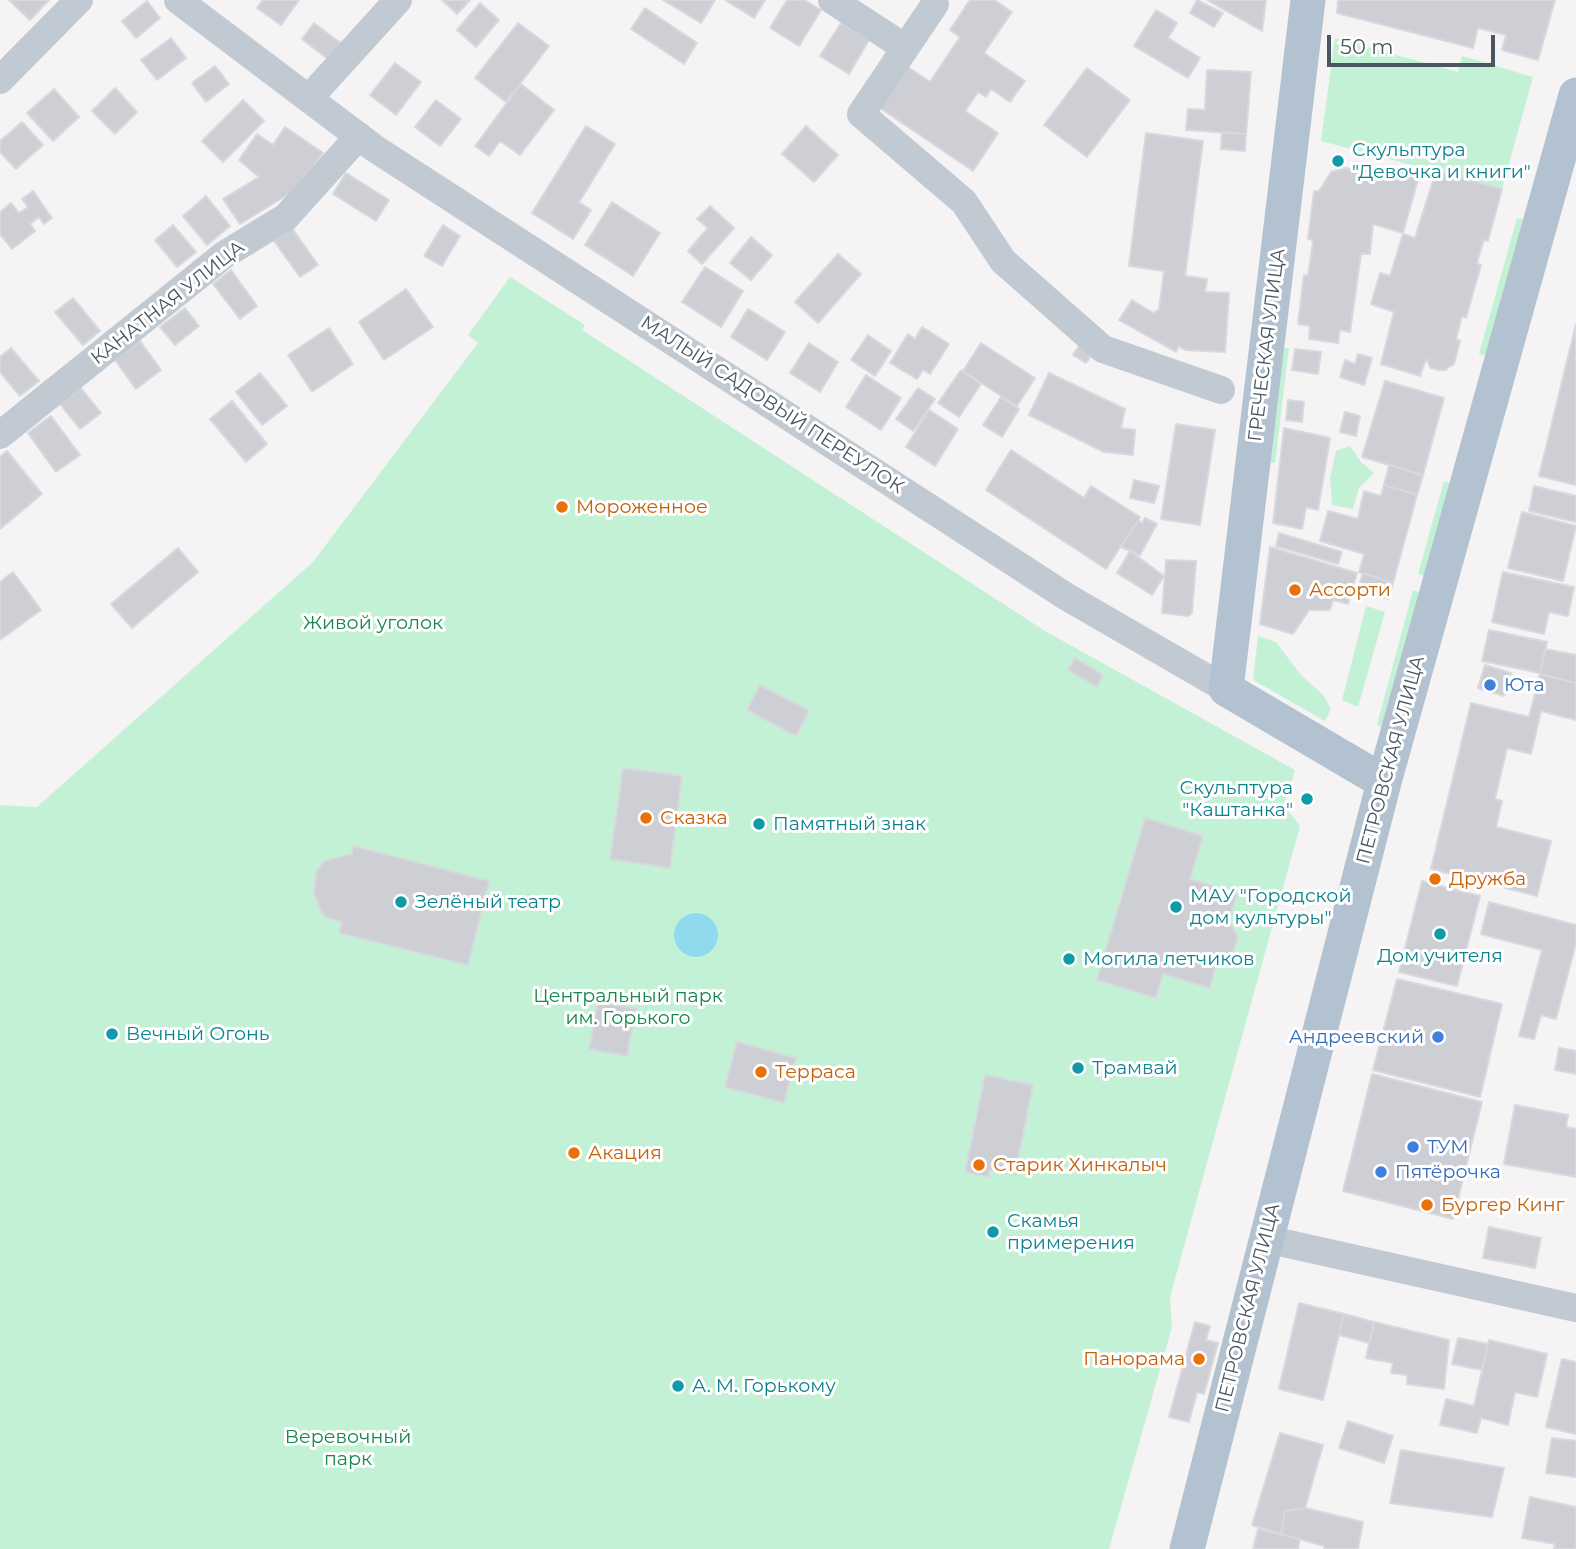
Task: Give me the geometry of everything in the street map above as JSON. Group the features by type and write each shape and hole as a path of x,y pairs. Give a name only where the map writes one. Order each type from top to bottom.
{"main road":[{"name":"ГРЕЧЕСКАЯ УЛИЦА","path":"1226,689 1308,0"},
{"name":"ПЕТРОВСКАЯ УЛИЦА","path":"1187,1549 1384,782 1576,95"},
{"name":"МАЛЫЙ САДОВЫЙ ПЕРЕУЛОК","path":"1226,689 1384,782"}],"street":[{"path":"0,80 79,0"},
{"name":"МАЛЫЙ САДОВЫЙ ПЕРЕУЛОК","path":"178,0 359,136 1067,597 1226,689"},
{"path":"310,97 398,0"},
{"path":"832,0 904,47"},
{"path":"935,4 861,114 964,202 1003,261 1103,349 1221,390"},
{"name":"КАНАТНАЯ УЛИЦА","path":"0,435 224,255 286,217 359,136"},
{"path":"1266,1239 1576,1308"}],"green space":[{"path":"1335,38 1458,72 1462,56 1533,77 1502,189 1321,141"},
{"path":"1517,218 1528,221 1491,357 1479,354"},
{"name":"Центральный парк им. Горького","path":"510,277 585,325 582,330 1045,631 1295,770 1286,799 1289,812 1300,826 1170,1297 1172,1327 1109,1549 0,1549 0,805 37,807 313,562 478,343 468,335"},
{"path":"1284,348 1289,348 1275,463 1270,462"},
{"path":"1350,446 1361,462 1374,473 1359,488 1353,509 1332,505 1330,478 1336,451"},
{"path":"1444,481 1456,485 1430,577 1418,574"},
{"path":"1413,590 1425,594 1388,729 1377,725"},
{"path":"1366,606 1385,612 1358,707 1342,700"},
{"path":"1258,636 1276,642 1300,674 1324,696 1331,709 1325,721 1253,680"}],"water":[{"path":"696,913 705,914 712,919 717,926 717,944 712,951 705,956 696,957 687,956 680,951 675,944 674,935 675,926 680,919 687,914"}],"building":[{"path":"9,0 49,0 30,20"},
{"path":"263,0 299,0 281,25 257,8"},
{"path":"442,0 470,0 457,14"},
{"path":"663,0 715,0 701,23"},
{"path":"725,0 765,0 754,18"},
{"path":"787,0 804,0 821,10 799,46 770,28"},
{"path":"970,0 994,0 1012,12 984,53 1025,81 1010,102 991,89 986,97 978,92 965,111 998,133 973,171 877,106 905,65 930,82 960,37 950,30"},
{"path":"1197,0 1223,13 1214,27 1190,13"},
{"path":"1207,0 1266,0 1262,31"},
{"path":"1338,0 1555,0 1538,60 1502,50 1506,35 1478,28 1473,48 1337,13"},
{"path":"147,1 160,18 136,38 122,21"},
{"path":"480,3 499,20 476,47 457,30"},
{"path":"645,8 697,43 684,64 631,29"},
{"path":"1156,10 1177,23 1168,38 1200,58 1188,78 1134,46"},
{"path":"314,23 342,44 329,60 302,39"},
{"path":"518,23 549,46 506,102 475,78"},
{"path":"841,23 869,40 849,74 820,56"},
{"path":"171,38 186,58 157,80 141,60"},
{"path":"395,63 421,82 396,115 370,95"},
{"path":"215,66 229,84 206,102 192,83"},
{"path":"1087,68 1130,100 1087,157 1044,125"},
{"path":"1207,70 1251,72 1246,134 1186,130 1188,109 1205,110"},
{"path":"521,84 554,110 520,155 500,141 489,156 475,146"},
{"path":"115,88 137,112 115,134 92,111"},
{"path":"54,89 79,117 53,141 27,113"},
{"path":"243,100 264,121 223,162 202,141"},
{"path":"436,100 461,119 440,146 415,127"},
{"path":"22,122 43,145 16,169 0,152 0,141"},
{"path":"586,126 615,144 579,202 591,210 573,239 532,213"},
{"path":"806,126 838,155 814,182 782,154"},
{"path":"285,127 323,153 292,192 240,224 223,199 259,177 239,160 257,134 273,145"},
{"path":"1222,132 1246,134 1245,151 1221,149"},
{"path":"1146,133 1203,141 1185,276 1207,279 1205,292 1229,293 1225,352 1185,350 1179,346 1176,352 1119,320 1132,300 1153,313 1159,310 1164,271 1129,266"},
{"path":"1354,164 1398,176 1400,170 1419,176 1403,233 1373,224 1370,254 1361,254 1350,332 1340,330 1338,343 1309,339 1310,326 1298,324 1304,275 1308,276 1312,249 1313,240 1308,239 1314,191 1319,191 1331,172 1344,168 1353,169"},
{"path":"1436,171 1502,189 1488,241 1484,240 1480,252 1477,264 1481,265 1466,318 1462,316 1456,339 1460,341 1454,364 1445,370 1438,370 1431,368 1426,359 1420,376 1381,364 1394,312 1371,304 1380,273 1390,276 1403,234 1415,238"},
{"path":"346,173 389,200 376,221 333,194"},
{"path":"33,191 52,218 44,224 39,217 30,224 35,231 12,249 0,234 0,212 11,203 19,213 28,207 22,199"},
{"path":"206,196 230,226 207,245 183,216"},
{"path":"612,202 660,233 633,276 585,245"},
{"path":"710,206 734,228 702,264 688,251 708,228 697,219"},
{"path":"173,225 196,252 177,267 155,240"},
{"path":"443,225 460,236 442,266 424,256"},
{"path":"292,228 318,265 300,277 274,241"},
{"path":"751,237 772,255 751,280 730,263"},
{"path":"838,254 861,274 818,323 795,302"},
{"path":"705,267 743,291 721,327 682,302"},
{"path":"231,270 257,306 240,319 213,284"},
{"path":"406,289 433,327 384,360 359,322"},
{"path":"73,298 100,331 83,345 55,312"},
{"path":"185,308 199,326 175,345 160,327"},
{"path":"748,309 785,332 767,360 731,337"},
{"path":"1576,324 1576,485 1539,476"},
{"path":"922,327 949,344 930,374 923,370 917,379 890,363 908,334 915,339"},
{"path":"329,328 353,364 312,392 288,355"},
{"path":"868,335 891,351 875,376 851,360"},
{"path":"140,341 161,370 136,389 115,360"},
{"path":"1082,341 1095,350 1086,363 1073,355"},
{"path":"809,343 838,362 820,392 790,373"},
{"path":"981,343 1035,378 1017,406 963,371"},
{"path":"11,348 39,381 20,396 0,372 0,357"},
{"path":"1295,349 1321,352 1318,374 1292,370"},
{"path":"1358,354 1372,358 1364,385 1340,377 1345,360 1355,364"},
{"path":"961,370 981,384 959,417 938,403"},
{"path":"260,373 287,406 262,425 236,392"},
{"path":"1049,373 1125,409 1121,428 1135,430 1133,455 1104,452 1029,415"},
{"path":"866,375 901,398 881,430 846,407"},
{"path":"1385,381 1444,398 1423,475 1362,457"},
{"path":"81,388 101,413 80,429 60,404"},
{"path":"918,388 935,399 913,431 896,419"},
{"path":"1001,397 1019,409 1002,437 983,425"},
{"path":"1288,400 1304,402 1302,422 1286,420"},
{"path":"232,401 267,444 246,462 210,419"},
{"path":"929,410 958,429 935,466 906,447"},
{"path":"1345,412 1360,416 1356,436 1340,432"},
{"path":"51,416 80,455 56,472 28,433"},
{"path":"1176,424 1215,430 1200,525 1161,519"},
{"path":"1284,428 1330,438 1318,510 1306,507 1302,529 1273,523"},
{"path":"1011,450 1084,498 1091,486 1140,517 1106,569 986,490"},
{"path":"7,451 42,494 0,529 0,457"},
{"path":"1389,465 1423,475 1417,495 1384,485"},
{"path":"1134,480 1159,486 1154,503 1130,498"},
{"path":"1384,485 1417,495 1393,583 1359,572 1364,554 1320,541 1328,511 1358,519 1364,491 1381,496"},
{"path":"1534,486 1576,496 1576,522 1529,511"},
{"path":"1522,512 1576,526 1563,581 1508,568"},
{"path":"1145,518 1157,524 1140,555 1121,547 1138,520 1142,523"},
{"path":"1279,533 1342,552 1338,564 1276,546"},
{"path":"1270,547 1357,573 1348,604 1333,600 1330,610 1309,610 1293,634 1260,624"},
{"path":"178,548 198,572 132,628 111,604"},
{"path":"1130,551 1164,576 1152,595 1117,573"},
{"path":"1166,560 1196,561 1192,613 1188,616 1162,613"},
{"path":"13,572 41,610 0,640 0,582"},
{"path":"1503,572 1574,587 1568,616 1549,612 1544,634 1492,622"},
{"path":"1363,573 1393,583 1388,599 1358,589"},
{"path":"1489,630 1547,642 1540,673 1482,661"},
{"path":"1545,649 1576,655 1576,683 1540,674"},
{"path":"1075,658 1103,675 1097,687 1068,670"},
{"path":"1485,665 1511,673 1504,696 1478,688"},
{"path":"1540,674 1576,683 1576,720 1541,711 1531,754 1507,748 1495,799 1502,801 1496,827 1551,841 1537,896 1431,869 1471,703 1529,717"},
{"path":"760,685 809,711 796,736 747,710"},
{"name":"Сказка","path":"623,768 682,776 670,868 610,859"},
{"name":"МАУ \"Городской дом культуры\"","path":"1145,818 1203,836 1190,879 1237,894 1229,920 1238,938 1231,958 1216,965 1210,988 1163,974 1156,998 1097,980"},
{"name":"Зелёный театр","path":"353,846 489,881 468,965 339,933 342,922 328,918 321,912 314,892 316,872 324,861 352,854"},
{"name":"Дом учителя","path":"1422,881 1480,896 1457,986 1399,972"},
{"path":"1489,902 1576,925 1576,943 1556,1019 1541,1015 1534,1039 1519,1036 1542,950 1481,934"},
{"name":"Андреевский","path":"1397,979 1502,1004 1480,1097 1373,1070"},
{"path":"598,1001 636,1009 627,1056 589,1049"},
{"name":"Терраса","path":"737,1042 796,1058 784,1103 725,1087"},
{"path":"1559,1048 1576,1051 1576,1074 1555,1070"},
{"name":"ТУМ","path":"1372,1074 1482,1102 1453,1219 1343,1191"},
{"path":"985,1075 1033,1085 1015,1175 990,1170 988,1177 965,1172"},
{"path":"1515,1105 1568,1115 1566,1127 1576,1129 1576,1177 1504,1164"},
{"path":"1489,1227 1541,1238 1535,1268 1483,1258"},
{"path":"1299,1303 1344,1314 1323,1400 1279,1389"},
{"path":"1344,1314 1374,1322 1369,1343 1339,1335"},
{"path":"1195,1322 1210,1326 1206,1340 1218,1343 1204,1394 1197,1392 1189,1422 1169,1417"},
{"path":"1374,1322 1449,1340 1444,1389 1407,1384 1407,1375 1391,1373 1393,1363 1366,1358"},
{"path":"1458,1338 1488,1344 1482,1370 1452,1364"},
{"path":"1489,1340 1547,1354 1537,1397 1515,1392 1508,1425 1481,1418 1477,1433 1440,1425 1446,1399 1474,1406"},
{"path":"1562,1359 1576,1362 1576,1434 1546,1427"},
{"path":"1348,1421 1393,1436 1384,1463 1339,1448"},
{"path":"1280,1433 1323,1445 1305,1508 1285,1511 1281,1534 1252,1525"},
{"path":"1552,1438 1576,1441 1576,1477 1546,1473"},
{"path":"1401,1450 1504,1468 1492,1517 1390,1503"},
{"path":"1530,1497 1576,1507 1576,1549 1554,1549 1555,1544 1522,1538"},
{"path":"1305,1508 1363,1522 1358,1549 1324,1549 1324,1546 1281,1534 1285,1511"},
{"path":"1258,1529 1300,1539 1298,1549 1253,1549"}],"place":[{"name":"Скульптура \"Девочка и книги\"","path":"1338,161"},
{"name":"Мороженное","path":"562,507"},
{"name":"Ассорти","path":"1295,590"},
{"name":"Юта","path":"1490,685"},
{"name":"Скульптура \"Каштанка\"","path":"1307,799"},
{"name":"Сказка","path":"646,818"},
{"name":"Памятный знак","path":"759,824"},
{"name":"Дружба","path":"1435,879"},
{"name":"Зелёный театр","path":"401,902"},
{"name":"МАУ \"Городской дом культуры\"","path":"1176,907"},
{"name":"Дом учителя","path":"1440,934"},
{"name":"Могила летчиков","path":"1069,959"},
{"name":"Вечный Огонь","path":"112,1034"},
{"name":"Андреевский","path":"1438,1037"},
{"name":"Трамвай","path":"1078,1068"},
{"name":"Терраса","path":"761,1072"},
{"name":"ТУМ","path":"1413,1147"},
{"name":"Акация","path":"574,1153"},
{"name":"Старик Хинкалыч","path":"979,1165"},
{"name":"Пятёрочка","path":"1381,1172"},
{"name":"Бургер Кинг","path":"1427,1205"},
{"name":"Скамья примерения","path":"993,1232"},
{"name":"Панорама","path":"1199,1359"},
{"name":"А. М. Горькому","path":"678,1386"}],"park label":[{"name":"Живой уголок","path":"373,623"},
{"name":"Веревочный парк","path":"348,1448"}]}
